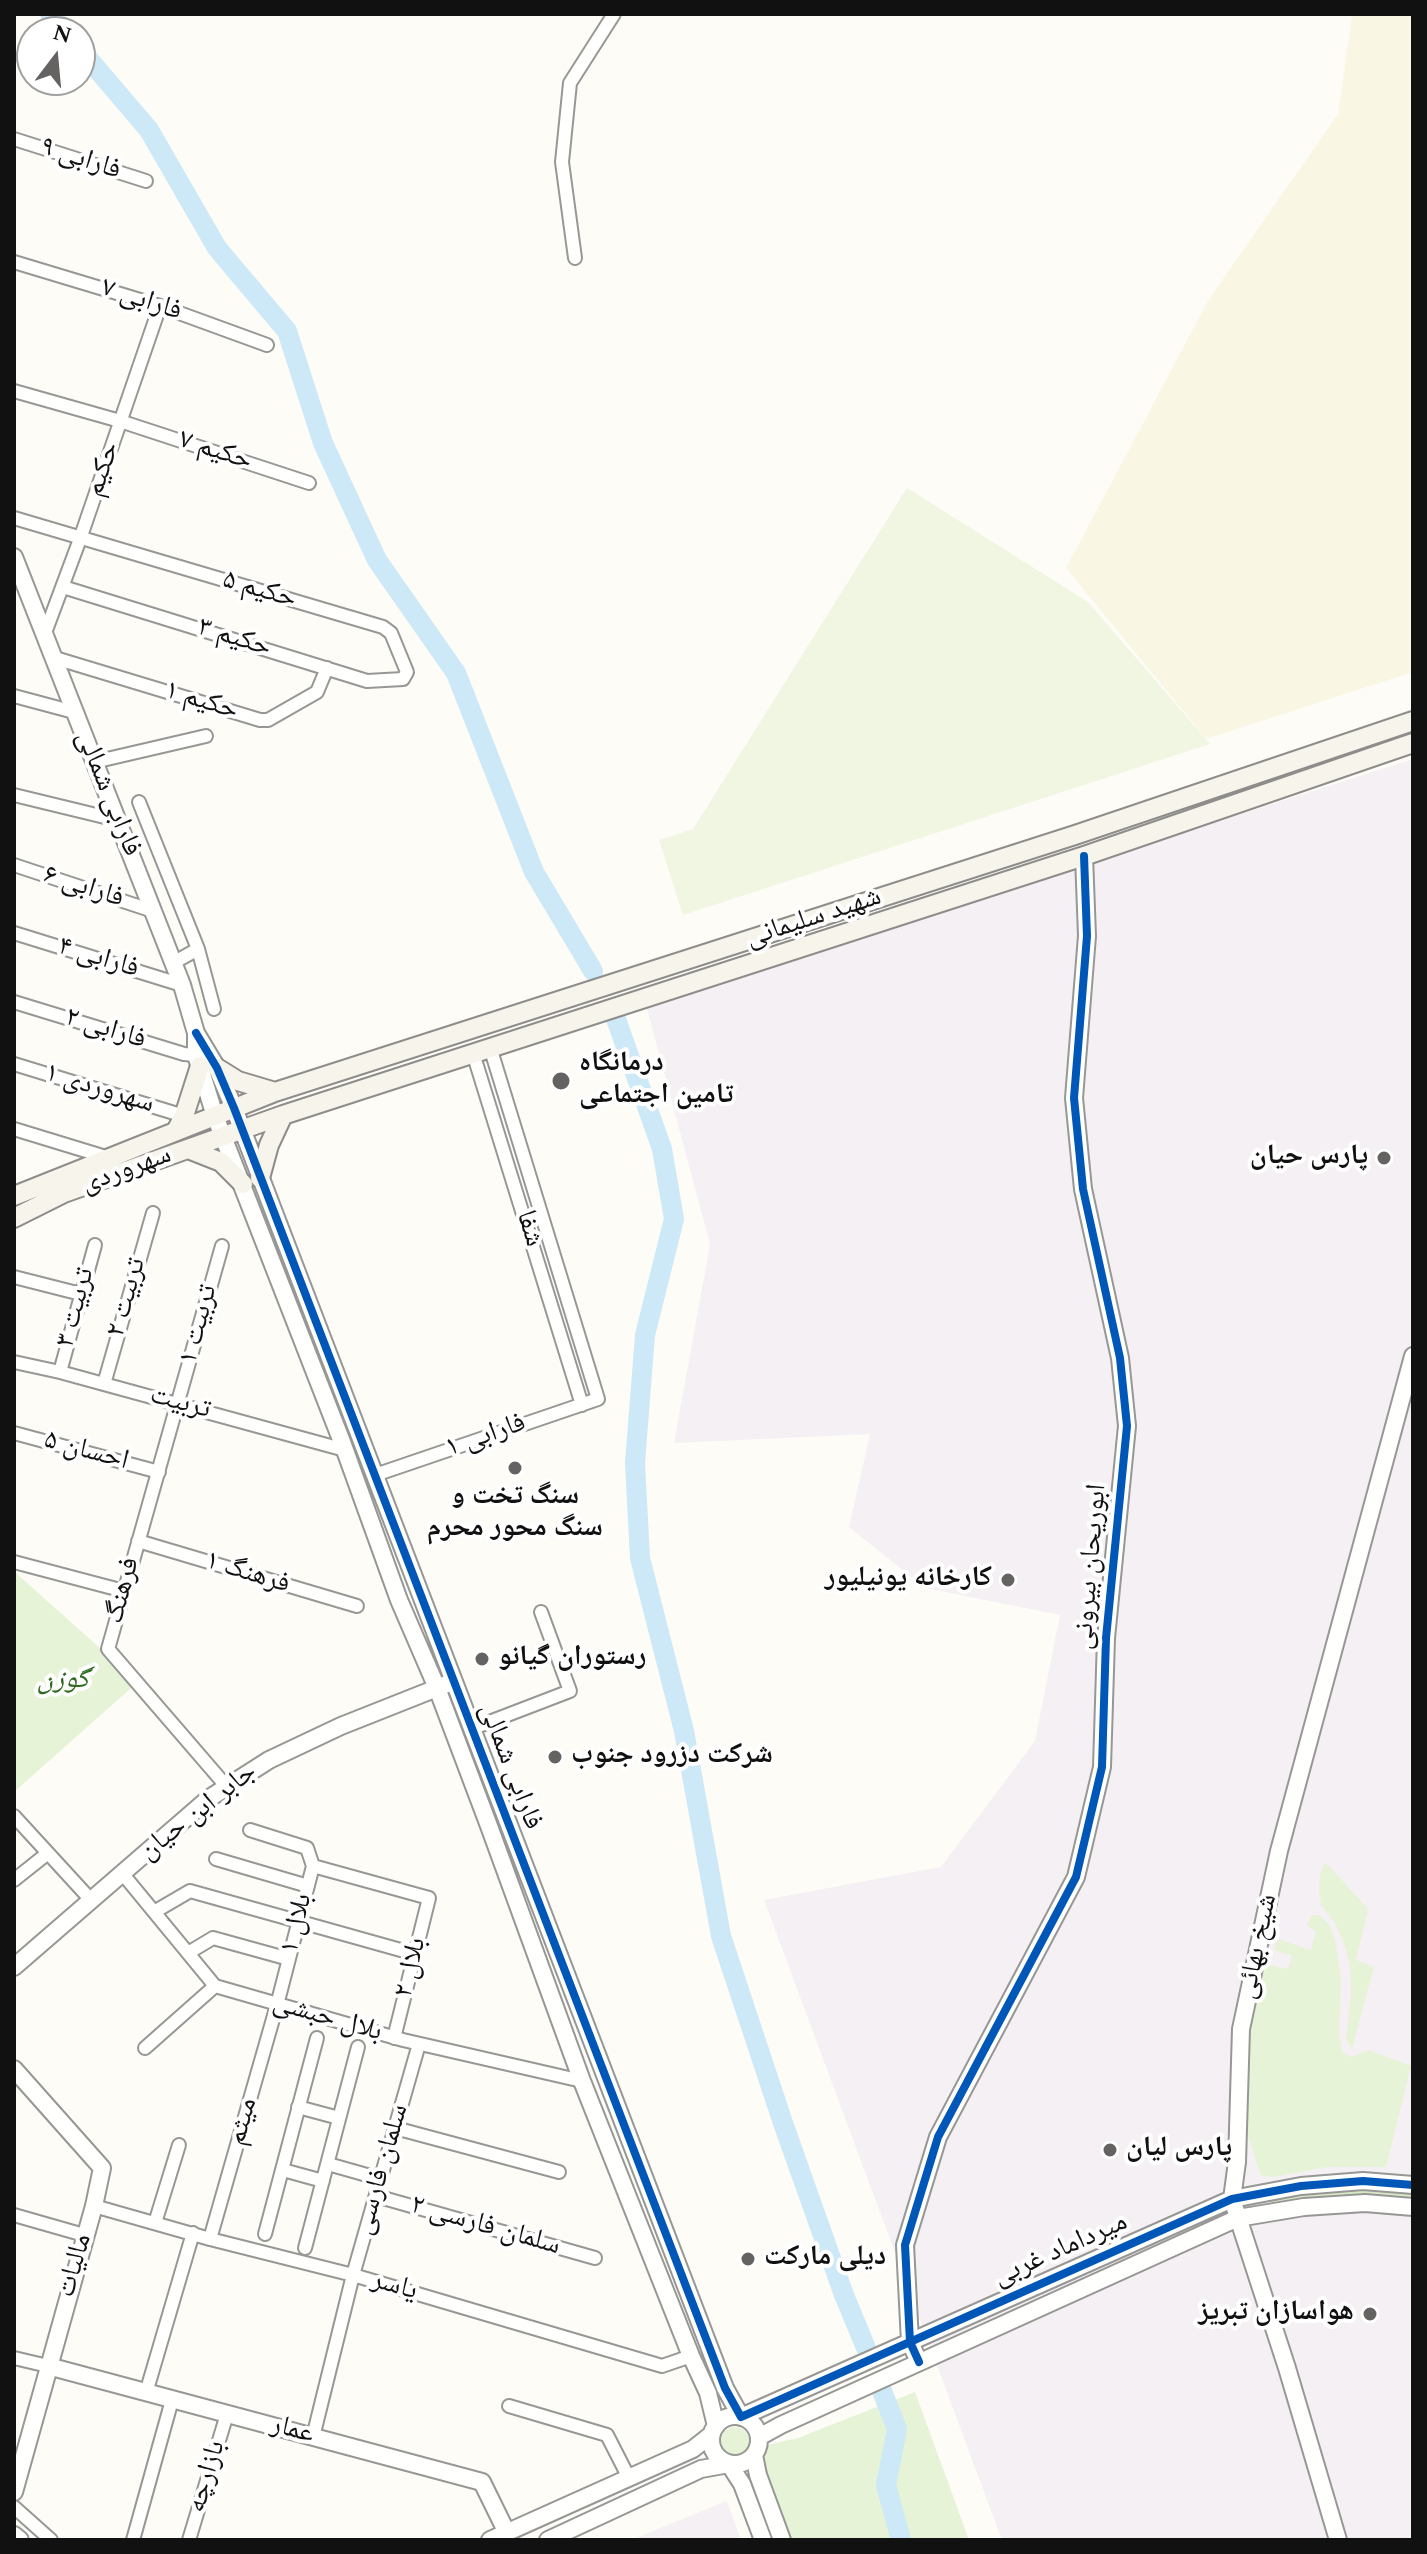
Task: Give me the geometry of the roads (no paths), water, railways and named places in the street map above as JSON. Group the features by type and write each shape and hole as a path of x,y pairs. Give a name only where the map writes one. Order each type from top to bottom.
{"main road":[{"name":"شهید سلیمانی","path":"215,1116 275,1092 1060,840 1413,721"},
{"name":"شهید سلیمانی","path":"242,1130 1084,856 1413,743"},
{"path":"180,1124 205,1063 238,1081 275,1092"},
{"path":"188,1149 221,1162 254,1188 283,1115"},
{"name":"سهروردی","path":"14,1196 109,1158 180,1124 215,1116"},
{"name":"سهروردی","path":"14,1218 64,1193 242,1130"}],"street":[{"path":"575,258 562,162 570,83 614,14"},
{"name":"فارابی ۹","path":"14,139 146,181"},
{"name":"فارابی ۷","path":"14,262 160,306 267,345"},
{"name":"حکیم","path":"45,633 160,306"},
{"name":"حکیم ۷","path":"14,391 120,421 309,483"},
{"name":"حکیم ۵","path":"14,518 383,627 391,633 407,672 406,677"},
{"name":"فارابی شمالی","path":"14,557 18,574 55,658 182,985 205,1063 215,1116 254,1188 375,1475 719,2374 741,2417"},
{"name":"حکیم ۳","path":"63,587 367,681 406,677"},
{"name":"حکیم ۱","path":"55,658 260,720 268,720 317,692 327,668"},
{"path":"14,696 74,712"},
{"path":"94,762 206,736"},
{"path":"14,795 117,820"},
{"path":"139,802 198,949 214,1009"},
{"name":"ابوریحان بیرونی","path":"910,2342 905,2245 938,2137 1076,1877 1102,1767 1106,1638 1127,1426 1120,1358 1083,1189 1074,1098 1087,936 1084,856"},
{"name":"فارابی ۶","path":"14,865 153,911"},
{"name":"فارابی ۴","path":"14,933 182,985"},
{"path":"173,963 198,949"},
{"name":"فارابی ۲","path":"14,1002 205,1063"},
{"name":"فارابی شمالی","path":"196,1033 205,1063 234,1108 242,1130 254,1188 399,1600 437,1688 582,2081 708,2393 714,2430"},
{"name":"شفا","path":"482,1050 497,1072 598,1399"},
{"name":"شفا","path":"482,1050 481,1077 582,1405"},
{"name":"سهروردی ۱","path":"14,1064 180,1124"},
{"path":"481,1077 497,1072"},
{"path":"14,1129 109,1158"},
{"path":"514,1184 530,1179"},
{"name":"تربیت ۲","path":"104,1384 153,1213"},
{"name":"تربیت ۳","path":"60,1372 95,1245"},
{"name":"تربیت ۱","path":"179,1404 222,1246"},
{"path":"14,1277 81,1294"},
{"name":"شیخ بهائی","path":"1338,2540 1232,2199 1237,2162 1241,2029 1273,1881 1413,1356"},
{"name":"تربیت","path":"14,1362 345,1450"},
{"name":"فارابی ۱","path":"375,1475 598,1399"},
{"name":"فرهنگ","path":"179,1404 108,1649 227,1787"},
{"name":"احسان ۵","path":"14,1433 159,1472"},
{"name":"فرهنگ ۱","path":"138,1541 357,1606"},
{"path":"14,1562 124,1591"},
{"path":"471,1729 570,1691 541,1612"},
{"name":"جابر ابن حیان","path":"14,1967 208,1799 269,1760 341,1726 453,1681"},
{"path":"14,1816 91,1900"},
{"path":"250,1830 307,1848 313,1866"},
{"path":"14,1880 48,1853"},
{"path":"216,1859 308,1886"},
{"name":"بلال ۱","path":"277,2005 313,1866 429,1898"},
{"path":"122,1873 215,1986 145,2048"},
{"path":"154,1912 190,1891 415,1954"},
{"name":"بلال ۲","path":"394,2038 429,1898"},
{"path":"188,1953 213,1938 289,1959"},
{"name":"بلال حبشی","path":"215,1986 394,2038 582,2081"},
{"name":"میثم","path":"210,2239 277,2005"},
{"path":"265,2234 317,2038"},
{"name":"سلمان فارسی","path":"313,2437 353,2275 419,2044"},
{"path":"305,2248 358,2047"},
{"name":"مالیات","path":"14,2069 102,2168 14,2492"},
{"path":"298,2107 339,2118"},
{"path":"395,2128 559,2172"},
{"path":"155,2223 179,2145"},
{"path":"328,2164 381,2179"},
{"path":"283,2170 323,2181"},
{"name":"میرداماد غربی","path":"741,2417 1232,2199 1301,2186 1363,2181 1413,2185"},
{"name":"سلمان فارسی ۲","path":"376,2196 595,2258"},
{"name":"میرداماد غربی","path":"759,2437 1238,2218 1304,2207 1365,2203 1413,2207"},
{"name":"یاسر","path":"94,2206 353,2275 662,2366 691,2356"},
{"path":"14,2215 84,2235"},
{"path":"146,2393 193,2233"},
{"path":"910,2342 919,2362"},
{"path":"14,2358 48,2366"},
{"name":"عمار","path":"48,2366 482,2482 507,2533"},
{"path":"133,2540 172,2400"},
{"path":"509,2406 607,2435 629,2478"},
{"name":"بازارچه","path":"189,2540 227,2414"},
{"path":"490,2540 693,2449 727,2418 741,2417 753,2425 759,2437 754,2455 758,2475 782,2540"},
{"path":"714,2430 711,2442 716,2455 729,2464 742,2484 763,2540"},
{"path":"548,2540 701,2469 743,2463 754,2455"},
{"path":"14,2507 51,2540"},
{"path":"14,2535 20,2540"}],"waterway":[{"path":"96,68 149,130 217,248 287,331 323,443 377,560 456,673 534,872 593,971"},
{"path":"616,1019 662,1149 674,1219 645,1335 635,1463 640,1558 684,1731 721,1936 783,2123 866,2348"},
{"path":"882,2391 897,2429 886,2485 901,2540"}],"place":[{"name":"درمانگاه تامین اجتماعی","path":"561,1081"},
{"name":"پارس حیان","path":"1384,1158"},
{"name":"سنگ تخت و سنگ محور محرم","path":"515,1468"},
{"name":"کارخانه یونیلیور","path":"1008,1580"},
{"name":"رستوران گیانو","path":"482,1659"},
{"name":"شرکت دزرود جنوب","path":"555,1757"},
{"name":"پارس لیان","path":"1110,2150"},
{"name":"دیلی مارکت","path":"748,2259"},
{"name":"هواسازان تبریز","path":"1370,2314"}],"park label":[{"name":"گوزن","path":"63,1682"}]}
